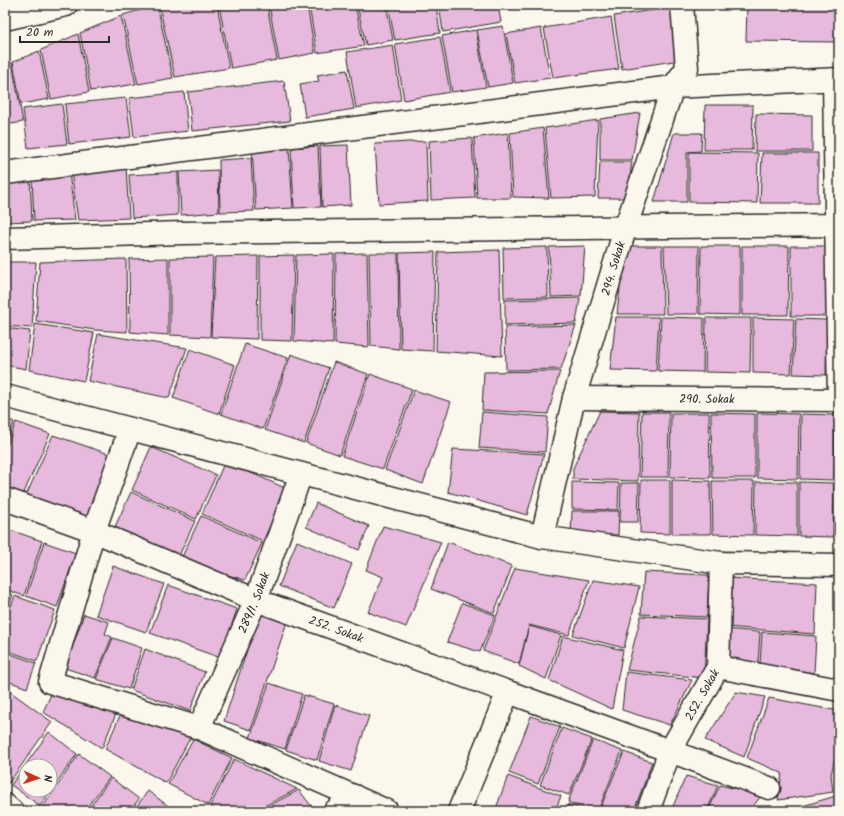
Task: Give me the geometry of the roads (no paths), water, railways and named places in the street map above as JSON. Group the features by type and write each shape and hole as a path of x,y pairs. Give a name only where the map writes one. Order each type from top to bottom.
{"street":[{"path":"5,18 65,5"},
{"name":"294. Sokak","path":"542,537 574,398 626,226 672,87 687,68 682,5"},
{"path":"5,173 672,87 836,80 839,401"},
{"path":"5,238 183,233 626,226 837,225"},
{"path":"5,396 542,537 721,563 839,565"},
{"name":"290. Sokak","path":"574,398 839,401"},
{"path":"130,429 94,531 50,682 199,728 387,811"},
{"name":"289/1. Sokak","path":"199,728 256,600 301,474"},
{"name":"252. Sokak","path":"5,499 94,531 256,600 769,788"},
{"name":"252. Sokak","path":"670,751 718,668 721,563"},
{"path":"718,668 839,690"},
{"path":"460,811 508,692"},
{"path":"648,811 670,751"},
{"path":"335,811 354,796"},
{"path":"5,805 12,811"}]}
